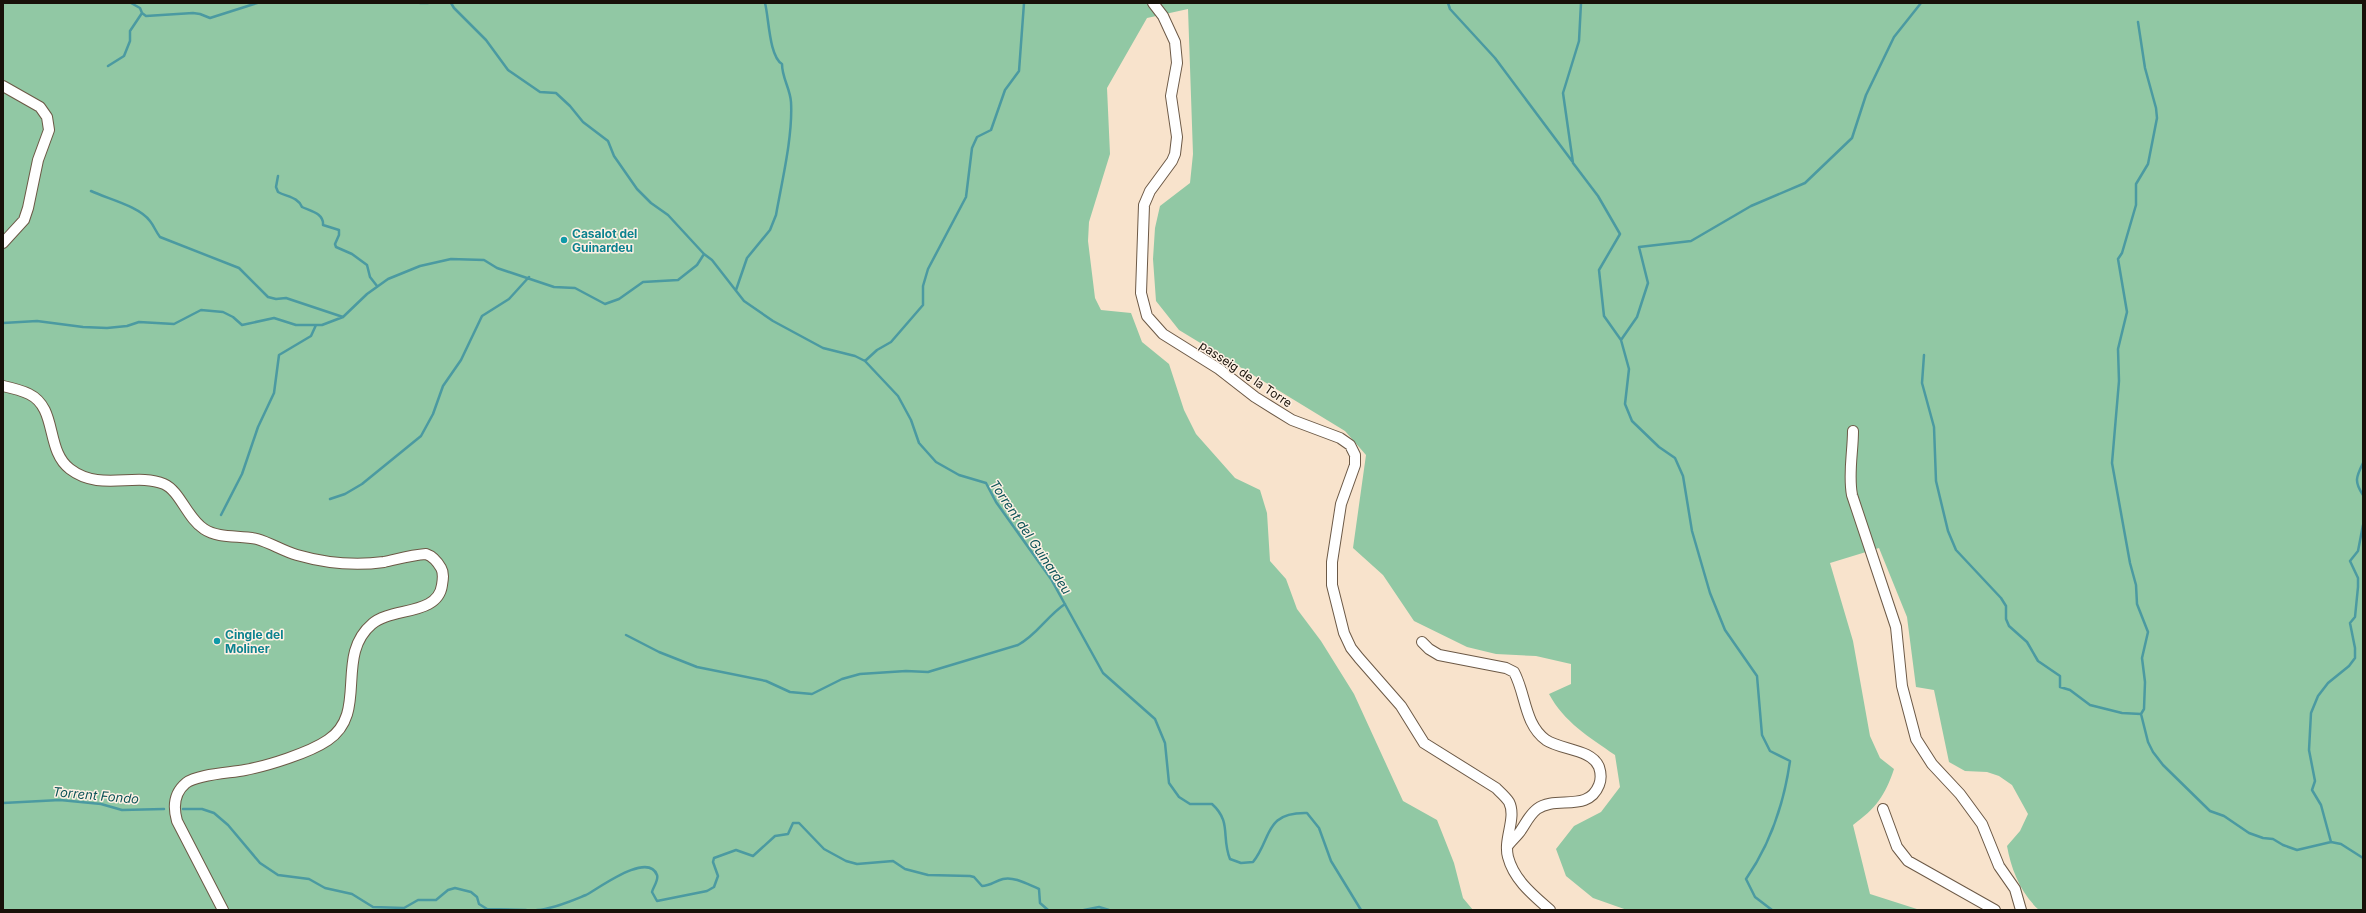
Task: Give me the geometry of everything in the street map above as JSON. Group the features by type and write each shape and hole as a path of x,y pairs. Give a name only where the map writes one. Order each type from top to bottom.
{"street":[{"name":"passeig de la Torre","path":"1153,3 1163,16 1175,42 1177,62 1170,96 1177,137 1172,161 1150,191 1144,205 1141,293 1147,316 1163,334 1219,369 1255,397 1292,420 1340,438 1350,445 1355,455 1355,465 1341,504 1332,562 1332,585 1344,633 1355,653 1401,706 1424,743 1496,788 1506,798 1511,812 1506,846 1508,857 1517,876 1530,893 1550,910"},
{"path":"3,86 40,107 47,117 49,130 38,160 24,220 3,243"},
{"path":"3,386 30,394 40,404 46,412 58,455 69,468 78,474 97,480 152,481 165,484 176,495 191,518 211,533 256,539 296,554 339,563 384,562 426,554 431,555 441,568 444,578 442,588 432,602 381,618 364,632 353,652 350,700 347,715 343,724 328,740 270,764 193,779 177,794 174,812 177,821 223,910"},
{"path":"1853,431 1853,455 1850,477 1852,495 1896,627 1902,686 1914,733 1932,764 1960,794 1982,824 2000,866 2015,889 2021,910"},
{"path":"1422,642 1429,649 1439,655 1506,668 1514,672 1528,714 1539,733 1556,745 1589,757 1599,767 1601,779 1596,791 1591,796 1583,801 1550,804 1536,809 1506,846"},
{"path":"1883,809 1897,847 1908,862 1996,910"}],"green space":[{"path":"3,3 2363,3 2363,910 2039,910 2027,896 2018,881 2011,863 2007,846 2020,831 2028,814 2012,785 1999,776 1987,772 1965,771 1949,762 1934,690 1916,687 1907,617 1879,548 1830,563 1853,641 1870,736 1880,758 1894,769 1887,787 1879,801 1868,813 1853,825 1870,894 1920,910 1627,910 1593,898 1566,876 1556,849 1574,826 1601,812 1620,787 1615,755 1570,721 1555,704 1549,694 1571,684 1571,664 1536,656 1496,654 1467,647 1414,621 1383,575 1353,548 1366,455 1345,431 1179,330 1156,301 1153,259 1155,228 1160,206 1190,183 1193,154 1188,9 1147,18 1107,88 1110,154 1089,222 1088,241 1095,298 1101,310 1131,313 1142,342 1169,364 1184,410 1196,434 1235,478 1260,490 1267,513 1270,561 1286,579 1297,609 1321,641 1354,694 1403,801 1437,820 1454,863 1463,898 1473,910 3,910"}],"waterway":[{"path":"131,3 140,8 142,13 146,16 193,13 210,18 257,3"},
{"path":"420,3 428,3"},
{"name":"Torrent del Guinardeu","path":"451,3 454,8 486,40 508,70 540,92 556,93 570,106 583,122 608,141 614,156 637,189 651,203 668,215 704,254 712,260 744,301 773,321 823,348 855,356 865,361 898,396 911,420 919,443 936,462 959,475 986,483 996,502 1051,579 1103,673 1155,719 1165,743 1169,783 1179,797 1190,804 1212,804 1222,817 1227,851 1230,859 1241,863 1253,862 1271,828 1276,822 1283,817 1293,814 1307,813 1319,828 1331,861 1361,910"},
{"path":"736,290 747,258 770,230 776,215 790,129 791,102 783,74 782,64 774,53 765,3"},
{"path":"865,361 877,350 891,342 923,305 923,286 928,269 966,197 972,148 977,137 991,130 1005,90 1019,71 1024,3"},
{"path":"1448,3 1450,9 1495,58 1572,161"},
{"path":"1581,3 1579,41 1563,93 1573,163 1598,196 1620,234 1599,270 1604,316 1621,340 1629,369 1625,404 1632,421 1659,447 1675,458 1683,476 1692,531 1710,593 1725,630 1757,676 1762,735 1770,751 1790,761 1784,792 1775,822 1763,851 1746,879 1755,897 1772,910"},
{"path":"1621,340 1637,317 1648,283 1639,247 1691,241 1751,206 1805,183 1852,138 1866,95 1894,37 1921,3"},
{"path":"108,66 124,56 130,41 130,31 142,13"},
{"path":"2138,22 2145,68 2156,108 2157,118 2148,164 2136,184 2136,205 2122,253 2118,259 2127,312 2118,349 2119,381 2112,463 2130,563 2136,585 2137,604 2148,632 2142,658 2145,682 2144,709 2141,714"},
{"path":"278,176 276,187 278,192 295,199 302,207 319,215 323,221 323,225 339,230 339,235 335,244 336,247 352,254 367,265 370,277 377,286"},
{"path":"91,191 123,203 139,211 150,221 160,237 239,268 268,297 276,299 286,298 343,317"},
{"path":"3,323 37,321 83,327 107,328 127,326 139,322 174,324 201,310 223,312 233,317 242,325 274,318 296,325 322,325 343,317 367,294 388,279 420,266 451,259 484,260 497,268 554,287 575,288 605,304 619,299 643,282 678,280 697,265 704,254"},
{"path":"330,499 345,494 362,484 421,436 433,414 443,386 461,360 482,316 509,299 529,277"},
{"path":"221,515 242,474 258,427 274,393 279,355 311,336 316,325"},
{"path":"1924,355 1922,383 1934,427 1936,481 1948,531 1956,550 2001,598 2006,606 2006,619 2009,626 2027,642 2038,661 2060,676 2060,687 2070,690 2090,705 2122,713 2141,714 2148,742 2153,752 2163,765 2210,811 2224,816 2249,833 2263,838 2273,839 2283,845 2297,850 2331,842 2341,844 2363,858"},
{"path":"2363,463 2357,479 2358,486 2363,495"},
{"path":"2331,842 2321,805 2312,790 2315,781 2309,750 2311,713 2318,696 2328,683 2349,666 2355,658 2355,648 2350,623 2355,617 2358,578 2350,561 2358,551 2363,525"},
{"path":"626,635 659,652 697,667 766,681 790,692 812,694 842,679 860,674 906,671 928,672 1018,645 1031,636 1065,604"},
{"name":"Torrent Fondo","path":"3,803 60,800 101,804 122,810 164,809"},
{"name":"Torrent Fondo","path":"183,809 202,809 214,813 228,825 260,863 278,875 309,879 325,888 352,894 373,907 404,908 418,900 436,900 448,890 455,888 471,892 477,897 479,904 487,909 526,910"},
{"name":"Torrent Fondo","path":"537,910 574,900 586,895 623,874 634,869 644,867 652,869 657,875 657,881 652,892 657,901 707,891 714,887 718,876 713,862 714,858 736,850 753,856 775,836 788,834 793,823 799,823 824,849 846,861 857,864 893,861 905,869 928,875 974,877 982,886 1007,878 1017,880 1039,889 1040,903 1048,910"},
{"name":"Torrent Fondo","path":"1084,910 1099,907 1109,910"}],"place":[{"name":"Casalot del Guinardeu","path":"564,240"},
{"name":"Cingle del Moliner","path":"217,641"}]}
